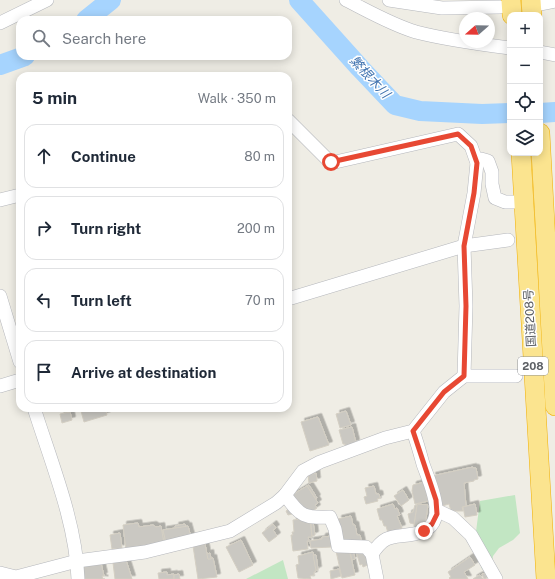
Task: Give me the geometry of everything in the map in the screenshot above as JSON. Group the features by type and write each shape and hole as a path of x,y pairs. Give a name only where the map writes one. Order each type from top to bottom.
{"highway":[{"name":"国道208号","path":"521,156 546,579"},
{"name":"国道208号","path":"541,156 555,406"}],"street":[{"path":"0,23 47,0"},
{"path":"346,0 373,14 414,31 454,41 507,48"},
{"path":"389,0 442,8 479,3 507,7"},
{"path":"535,6 555,1"},
{"path":"543,53 555,55"},
{"path":"292,124 331,162 458,134 471,146 477,163 474,193 464,246 466,306 464,376"},
{"path":"477,163 481,159 488,161 492,172 492,184 495,198 505,202 524,202"},
{"path":"0,200 16,196"},
{"path":"292,298 464,246 508,240"},
{"path":"0,296 16,349"},
{"path":"0,573 16,577 77,561 145,552 230,531 265,510 285,495 303,471 320,462 385,438 413,431 444,392 464,376 516,376"},
{"path":"0,386 16,381"},
{"path":"35,412 65,506 77,561 78,579"},
{"path":"372,554 380,543 389,538 424,531 432,524 437,514 436,500 413,431"},
{"path":"285,495 294,507 301,513 310,517 330,517 335,529 338,546 366,547 372,554 377,579"},
{"path":"436,510 453,518 471,535 496,579"}],"green space":[{"path":"515,495 520,533 513,540 499,548 493,556 490,573 482,569 474,547 480,501"},
{"path":"283,560 288,579 246,579"}],"building":[{"path":"346,411 351,425 340,428 336,414"},
{"path":"70,412 72,420 62,423 60,414"},
{"path":"81,412 106,412 107,415 84,422"},
{"path":"318,417 329,445 310,451 301,422"},
{"path":"352,427 356,443 345,446 339,430"},
{"path":"473,467 476,468 478,479 464,483 466,506 462,507 463,511 451,511 449,504 442,506 432,476"},
{"path":"316,473 317,481 309,483 308,475"},
{"path":"425,482 428,501 415,504 412,491 413,485"},
{"path":"309,485 317,498 316,499 307,486"},
{"path":"307,486 318,503 315,505 317,508 311,512 309,509 306,511 292,495"},
{"path":"374,486 376,494 379,494 380,498 377,499 378,501 366,504 364,497 367,496 365,488"},
{"path":"403,490 409,500 401,506 394,496"},
{"path":"393,504 395,509 397,508 400,515 397,516 402,528 388,533 386,526 384,526 382,520 380,520 377,509"},
{"path":"417,504 428,505 425,525 423,527 414,526"},
{"path":"475,504 477,515 465,517 463,507"},
{"path":"415,505 417,505 414,524 410,523 408,514 413,512"},
{"path":"289,509 292,514 288,515 286,511"},
{"path":"351,516 357,535 360,535 362,544 342,545 338,519"},
{"path":"302,519 302,521 310,520 312,537 308,537 308,549 293,551 291,535 293,535 292,532 294,532 293,520"},
{"path":"311,522 313,522 315,535 312,536"},
{"path":"138,523 139,527 153,525 156,527 161,526 164,544 126,550 123,525"},
{"path":"185,524 186,527 176,528 175,526"},
{"path":"273,524 276,528 273,530 277,536 269,542 262,533"},
{"path":"188,526 191,537 166,543 163,530"},
{"path":"120,533 122,548 112,549 110,535"},
{"path":"333,536 332,547 311,548 310,541 322,539 322,537"},
{"path":"241,540 253,565 239,572 226,547"},
{"path":"205,544 208,559 213,558 217,577 198,579 193,546"},
{"path":"349,549 355,575 342,578 336,551"},
{"path":"353,550 355,559 352,560 350,551"},
{"path":"356,551 367,553 370,564 363,567 362,564 360,565"},
{"path":"313,552 316,571 314,572 314,575 310,576 311,579 298,578 296,565 299,564 298,556"},
{"path":"210,553 211,559 208,559 207,554"},
{"path":"313,555 316,555 318,570 316,570"},
{"path":"470,557 475,565 464,572 468,579 450,579 449,578 451,577 448,572"},
{"path":"126,560 132,579 115,579 113,563"},
{"path":"101,563 104,576 102,576 103,579 84,579 82,566"},
{"path":"339,569 341,576 331,579 330,571"},
{"path":"167,572 167,575 174,574 174,579 159,579 158,573"},
{"path":"485,573 487,578 484,579 482,574"},
{"path":"179,574 180,579 174,579 174,575"},
{"path":"480,575 483,579 473,579 476,577"}],"waterway":[{"name":"繁根木川","path":"91,16 111,0"},
{"name":"繁根木川","path":"299,0 395,105 420,111 482,114 507,113"},
{"name":"繁根木川","path":"0,65 16,59"},
{"name":"繁根木川","path":"543,113 555,112"}],"route":[{"path":"331,162 458,134 471,146 477,163 474,193 464,246 466,306 464,376 444,392 413,431 436,500 437,514 432,524 424,531"}]}
